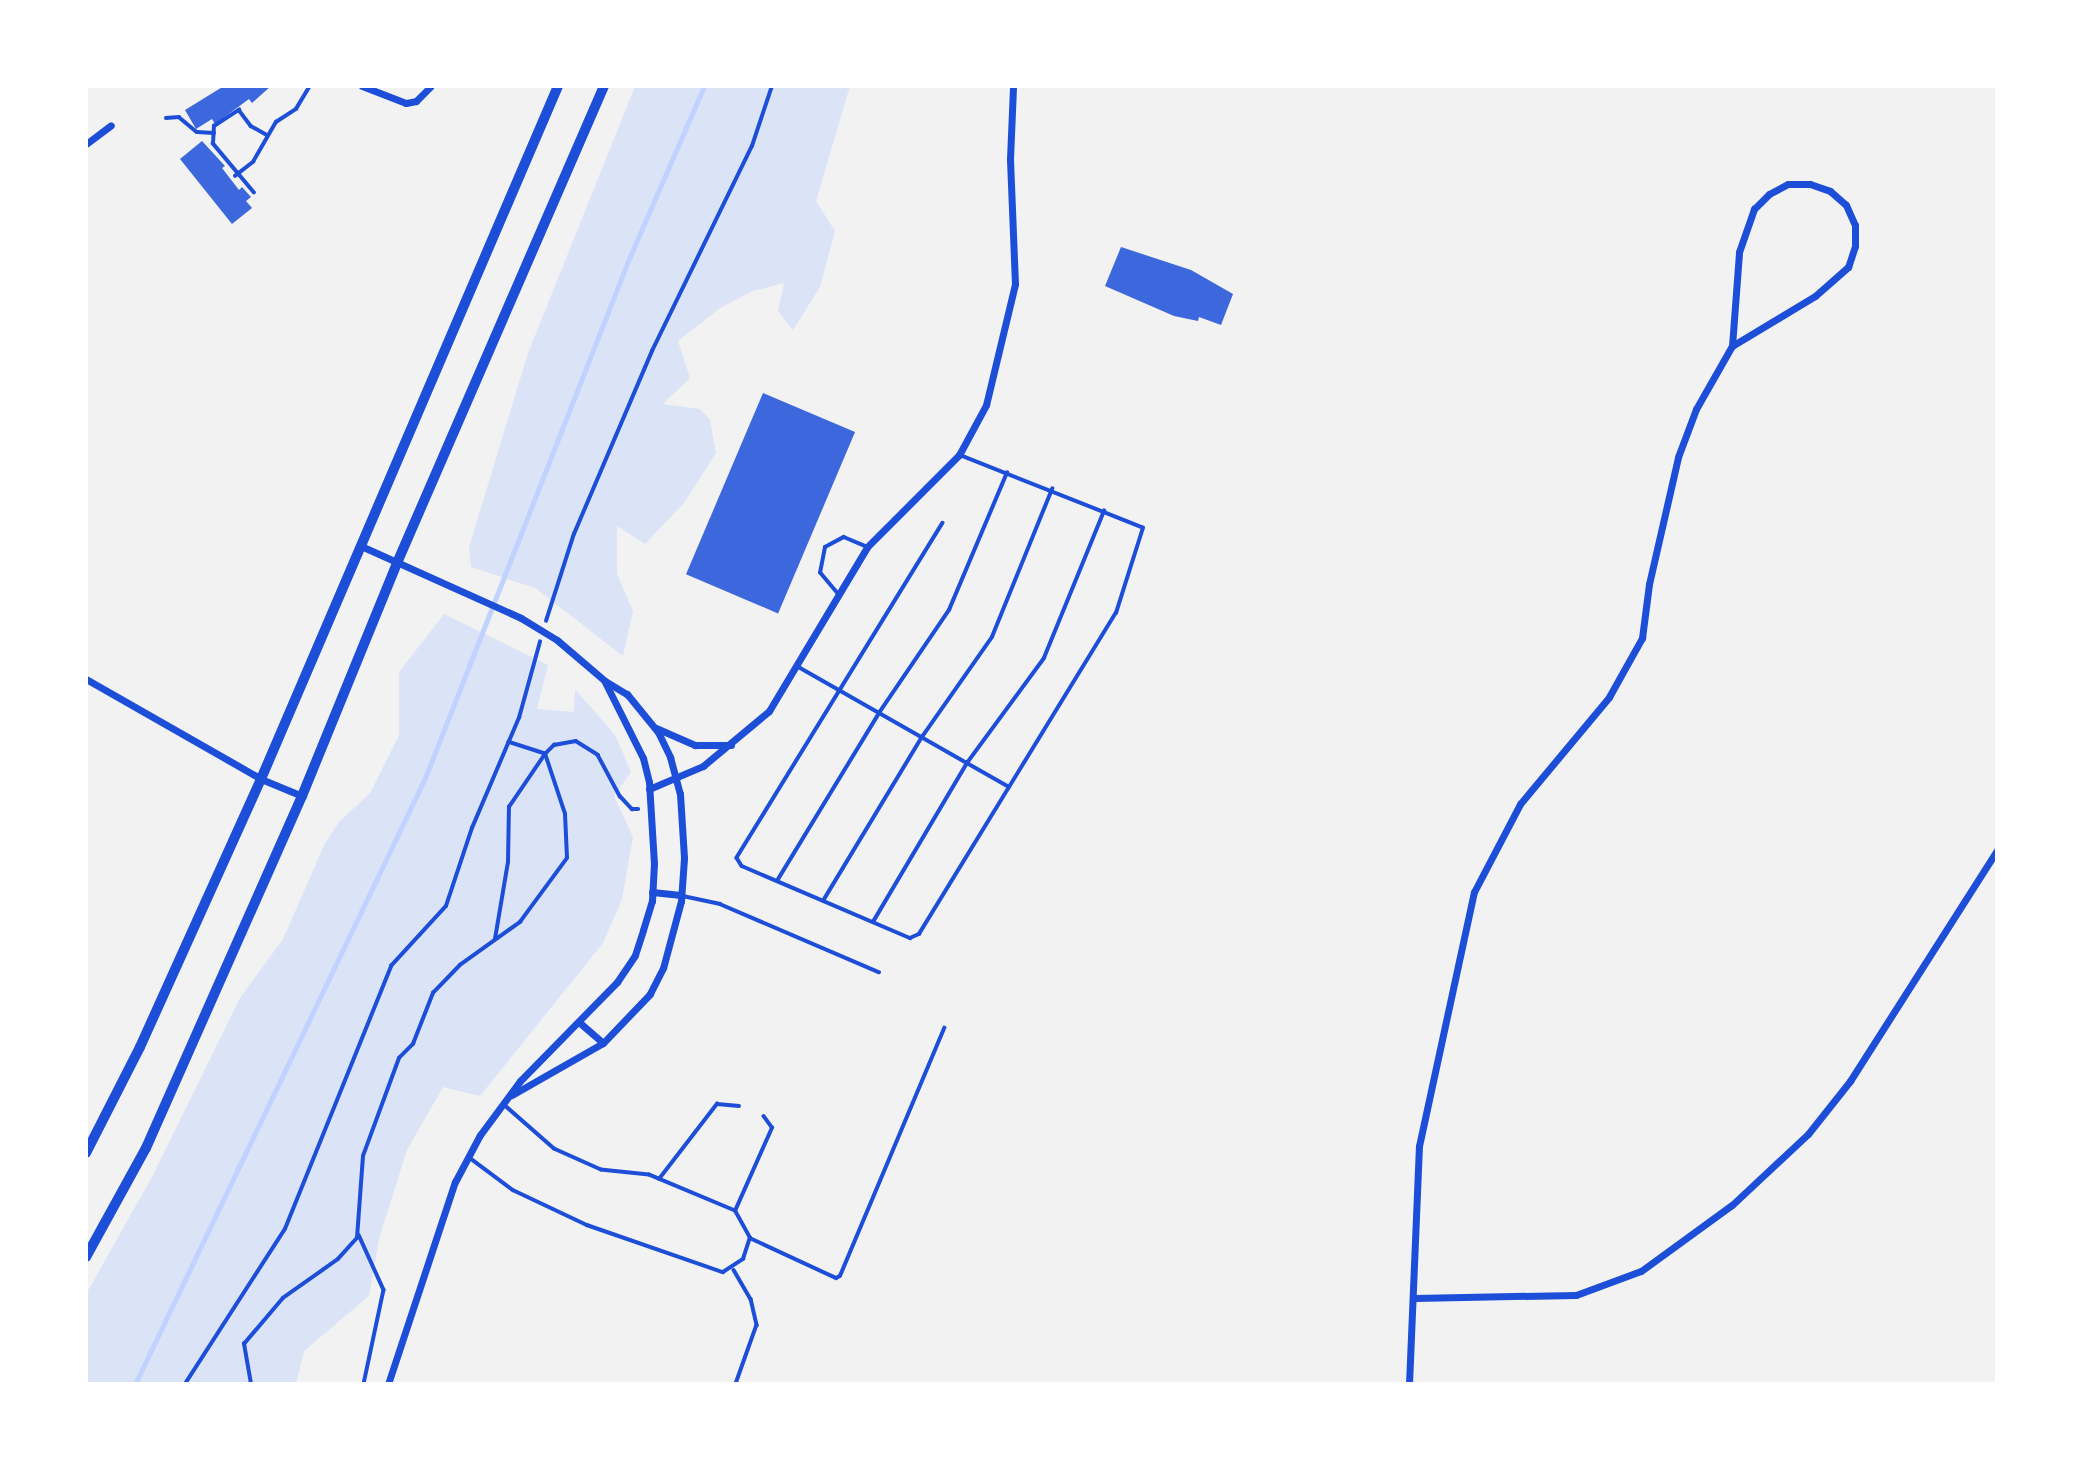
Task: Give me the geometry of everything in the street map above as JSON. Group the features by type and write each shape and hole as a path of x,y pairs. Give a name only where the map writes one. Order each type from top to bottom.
{"main road":[{"path":"86,1153 140,1047 261,779 558,86"},
{"path":"86,1257 146,1148 302,796 397,563 604,86"}],"street":[{"path":"362,86 406,103 416,101 430,87"},
{"path":"649,789 676,780 732,745 769,711 837,593 867,547 959,455 986,405 1016,284 1010,159 1013,86"},
{"path":"86,144 111,125"},
{"path":"1409,1384 1419,1146 1474,892 1520,804 1628,671 1642,638 1649,584 1678,457 1696,409 1732,346 1739,252 1754,209 1769,194 1788,184 1810,184 1830,191 1846,205 1855,225 1856,246 1848,267 1815,296 1732,346"},
{"path":"361,546 557,640 605,681 627,694 655,727 676,780 683,836 681,895 674,939 650,994 603,1043 512,1095"},
{"path":"86,679 261,779 302,796"},
{"path":"388,1384 455,1182 469,1156 520,1081 580,1023 635,956 652,892 651,801 643,758 605,681"},
{"path":"655,727 688,743 732,745"},
{"path":"1414,1298 1576,1295 1641,1271 1732,1205 1808,1134 1850,1081 1997,850"},
{"path":"652,892 681,895"},
{"path":"580,1023 603,1043"}],"lane":[{"path":"943,523 878,634 839,691 737,858 742,866 911,938 919,934 1116,613 1143,528 1052,489 959,455"},
{"path":"777,881 879,713 949,610 1007,473"},
{"path":"823,901 922,737 992,637 1052,489"},
{"path":"873,922 967,763 1044,658 1104,510"},
{"path":"837,593 820,573 825,547 844,537 867,547"},
{"path":"795,665 1009,787"},
{"path":"681,895 720,904 878,972"},
{"path":"504,1105 554,1149 601,1170 659,1179 735,1210 750,1238 836,1278 840,1276 944,1028"},
{"path":"659,1179 716,1104 739,1106"},
{"path":"735,1210 772,1128 764,1117"},
{"path":"469,1156 513,1191 587,1225 723,1272 734,1269 743,1259 750,1238"},
{"path":"734,1269 751,1298 757,1325 736,1384"}],"path":[{"path":"236,175 253,162 276,122 296,109 310,86"},
{"path":"545,624 574,534 652,351 752,146 772,86"},
{"path":"254,193 236,175 213,144 214,126 239,110 251,126 267,135"},
{"path":"166,118 179,117 197,132 214,133"},
{"path":"185,1384 285,1229 344,1089 381,986 400,952 446,906 472,828 509,742 542,636"},
{"path":"495,941 508,862 509,807 554,745 576,741 598,755 632,809 651,801"},
{"path":"509,742 545,754"},
{"path":"364,1384 384,1290 359,1233 363,1156 400,1058 412,1044 433,993 460,965 520,922 567,858 565,814 545,754"},
{"path":"251,1384 244,1344 283,1298 338,1259 359,1233"}],"shaded area":[{"path":"635,86 850,86 816,201 835,231 820,287 793,330 778,311 784,283 753,291 720,308 678,341 690,378 663,404 700,409 710,420 716,453 684,503 645,544 617,526 617,574 633,611 623,656 535,588 471,567 469,547 528,353"},
{"path":"444,614 548,665 537,709 574,712 575,689 615,735 631,772 614,796 633,837 622,899 603,943 480,1096 443,1087 407,1150 379,1239 369,1296 304,1351 296,1384 86,1384 86,1294 152,1177 240,998 283,939 325,843 339,822 370,793 399,735 399,672"}],"building":[{"path":"224,86 271,86 252,103 249,99 215,124 212,119 196,129 185,110"},
{"path":"202,141 225,166 222,168 239,190 242,187 251,197 246,201 252,208 232,224 180,159"},
{"path":"1121,247 1191,270 1233,294 1221,325 1199,317 1198,321 1174,316 1105,286"},
{"path":"763,393 855,432 778,613 686,574"}],"waterway":[{"path":"135,1384 425,778 628,261 704,86"}]}
